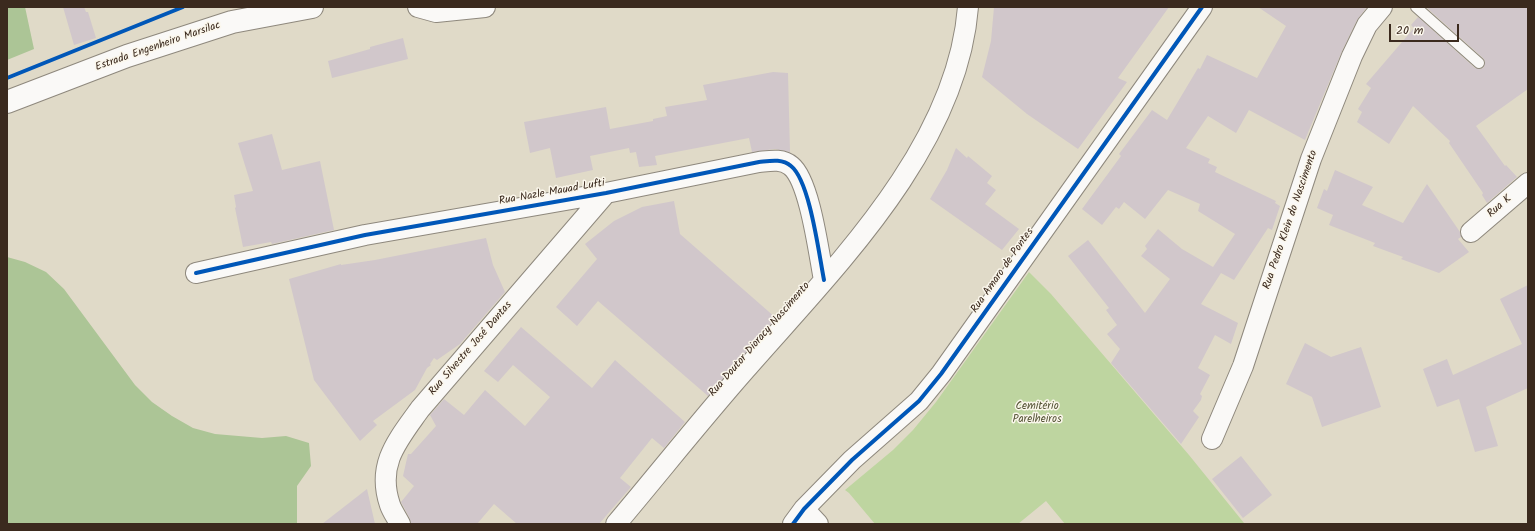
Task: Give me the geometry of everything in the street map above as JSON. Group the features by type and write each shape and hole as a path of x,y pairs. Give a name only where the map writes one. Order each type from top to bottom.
{"main road":[{"name":"Estrada Engenheiro Marsilac","path":"7,102 127,56 232,22 312,7"}],"street":[{"path":"418,7 436,12 486,7"},
{"name":"Rua Doutor Dioracy Nascimento","path":"616,524 743,372 824,280 885,205 930,133 955,74 966,30 968,7"},
{"name":"Rua Amaro de Pontes","path":"798,517 852,460 919,401 941,374 1202,7"},
{"name":"Rua Pedro Klein do Nascimento","path":"1212,439 1243,366 1311,159 1352,56 1367,25 1382,7"},
{"name":"Rua Nazle Mauad Lufti","path":"196,273 365,235 606,193 759,162 777,160 791,165 800,177 808,197 824,280"},
{"name":"Rua K","path":"1471,232 1528,183"},
{"name":"Rua Silvestre José Dantas","path":"400,524 390,506 384,483 386,463 394,445 420,408 606,193"},
{"path":"798,517 818,524"}],"lane":[{"path":"1416,7 1479,63"}],"green space":[{"path":"7,7 25,7 34,49 7,60"},
{"path":"7,257 25,262 46,272 64,289 135,385 152,402 172,416 193,428 215,434 262,438 286,436 309,443 311,466 297,486 297,524 7,524"},
{"name":"Cemitério Parelheiros","path":"1029,272 1051,294 1189,455 1244,523 1243,524 1065,524 1046,501 1018,524 875,524 845,490 893,450 913,430 936,402"}],"building":[{"path":"63,7 84,7 86,12 88,12 96,38 74,45"},
{"path":"994,7 1169,7 1118,78 1127,82 1078,149 1027,114 982,77 991,41"},
{"path":"1258,7 1367,7 1357,20 1342,51 1305,140 1249,110 1236,133 1208,116 1186,148 1210,159 1208,163 1217,167 1215,172 1276,201 1275,203 1280,206 1272,230 1268,228 1234,280 1221,273 1201,304 1238,323 1231,344 1215,335 1198,368 1210,375 1200,394 1202,396 1201,400 1193,411 1199,417 1181,444 1111,363 1120,349 1107,334 1117,325 1106,310 1109,308 1068,256 1088,240 1145,313 1170,279 1141,256 1147,249 1145,246 1158,229 1182,249 1213,267 1235,234 1198,211 1200,204 1168,190 1145,219 1124,202 1119,209 1116,207 1102,225 1082,209 1121,156 1119,154 1152,110 1167,120 1198,68 1200,69 1207,55 1257,78 1286,26"},
{"path":"1528,7 1528,89 1476,126 1505,166 1506,165 1517,177 1487,203 1482,195 1483,193 1449,143 1450,141 1413,106 1389,144 1357,122 1362,112 1358,109 1371,88 1366,84 1414,28 1411,25 1418,17 1475,68 1481,69 1484,67 1485,61 1483,58 1427,8"},
{"path":"403,38 408,59 332,78 328,61"},
{"path":"773,72 788,73 790,152 775,149 752,152 749,138 655,156 657,165 639,167 636,152 630,153 629,148 590,156 593,170 556,178 550,148 530,153 524,122 606,107 610,129 653,121 653,119 667,116 665,107 707,100 703,85"},
{"path":"272,134 282,170 320,161 334,230 272,244 271,242 243,247 235,208 234,195 253,191 238,143"},
{"path":"956,148 992,176 987,183 996,190 985,204 1019,229 1002,250 930,199 947,170"},
{"path":"1335,170 1373,187 1362,205 1403,223 1427,184 1460,232 1461,237 1458,239 1469,252 1439,273 1401,259 1403,257 1373,246 1375,243 1329,225 1333,215 1317,208 1324,189 1327,191"},
{"path":"674,201 680,234 776,318 708,396 598,301 577,326 556,307 597,259 585,244 614,221 642,207"},
{"path":"486,238 493,265 505,292 460,344 437,360 434,358 415,390 373,421 377,425 360,441 314,380 289,279 341,264 375,260"},
{"path":"1528,285 1528,388 1486,407 1498,446 1475,452 1459,399 1437,407 1423,369 1447,359 1453,375 1522,344 1500,299"},
{"path":"521,327 592,388 615,360 685,422 664,448 652,438 620,478 631,487 599,524 517,524 494,504 477,524 411,524 401,502 414,486 403,476 408,454 411,454 436,426 430,415 444,399 464,415 485,390 525,426 550,397 513,365 498,382 484,371"},
{"path":"1305,343 1331,357 1361,347 1381,407 1322,427 1312,397 1286,384"},
{"path":"1241,456 1272,495 1243,518 1212,479"},
{"path":"367,489 375,524 322,524"}],"cycle path":[{"path":"7,78 183,7"},
{"path":"793,524 804,509 852,460 919,401 941,374 1202,7"},
{"path":"196,273 365,235 606,193 759,162 775,161 787,163 798,174 813,219 824,280"}]}
